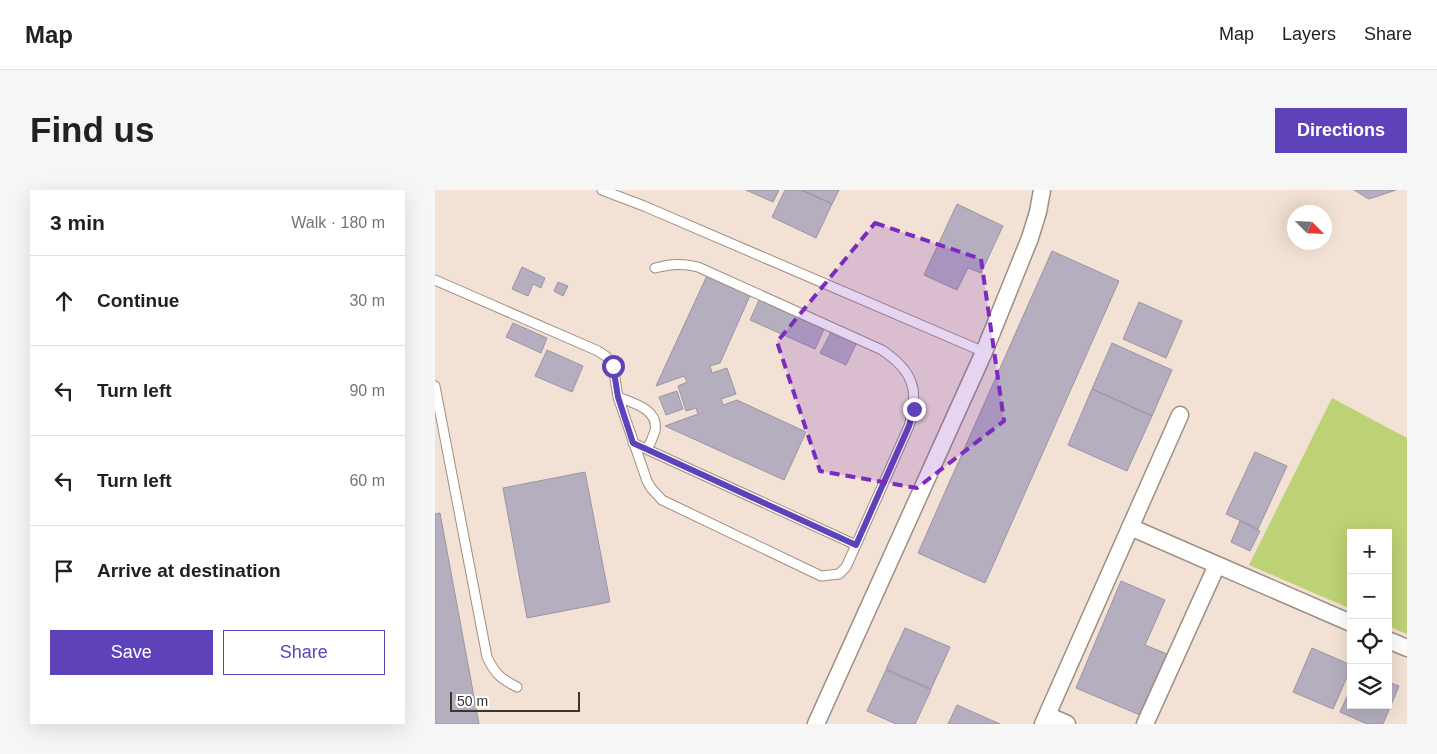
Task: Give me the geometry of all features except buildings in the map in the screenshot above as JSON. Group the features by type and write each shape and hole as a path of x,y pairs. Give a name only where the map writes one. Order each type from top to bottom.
{"street":[{"path":"817,724 984,352 1030,238 1042,190"},
{"path":"1067,724 1045,720 1180,415"},
{"path":"1130,527 1347,621"},
{"path":"1145,724 1217,565"},
{"path":"1392,642 1407,648"}],"lane":[{"path":"602,190 644,206 984,352"},
{"path":"435,280 603,354 613,366 618,397 633,443 651,488 662,500 821,576 839,574 845,567 856,545 909,426 914,409 914,391 908,374 897,360 882,350 698,267 684,264 669,264 655,268"},
{"path":"435,386 487,657 493,670 504,681 517,687"},
{"path":"618,397 644,407 653,418 655,431 647,449"},
{"path":"633,443 856,545"}],"highlighted area":[{"path":"875,223 981,259 1004,421 917,488 820,471 777,342"}],"green space":[{"path":"1332,398 1407,438 1407,634 1392,628 1392,529 1347,529 1347,607 1249,565"}],"route":[{"path":"613,366 618,397 633,443 856,545 909,426 914,409"}]}
